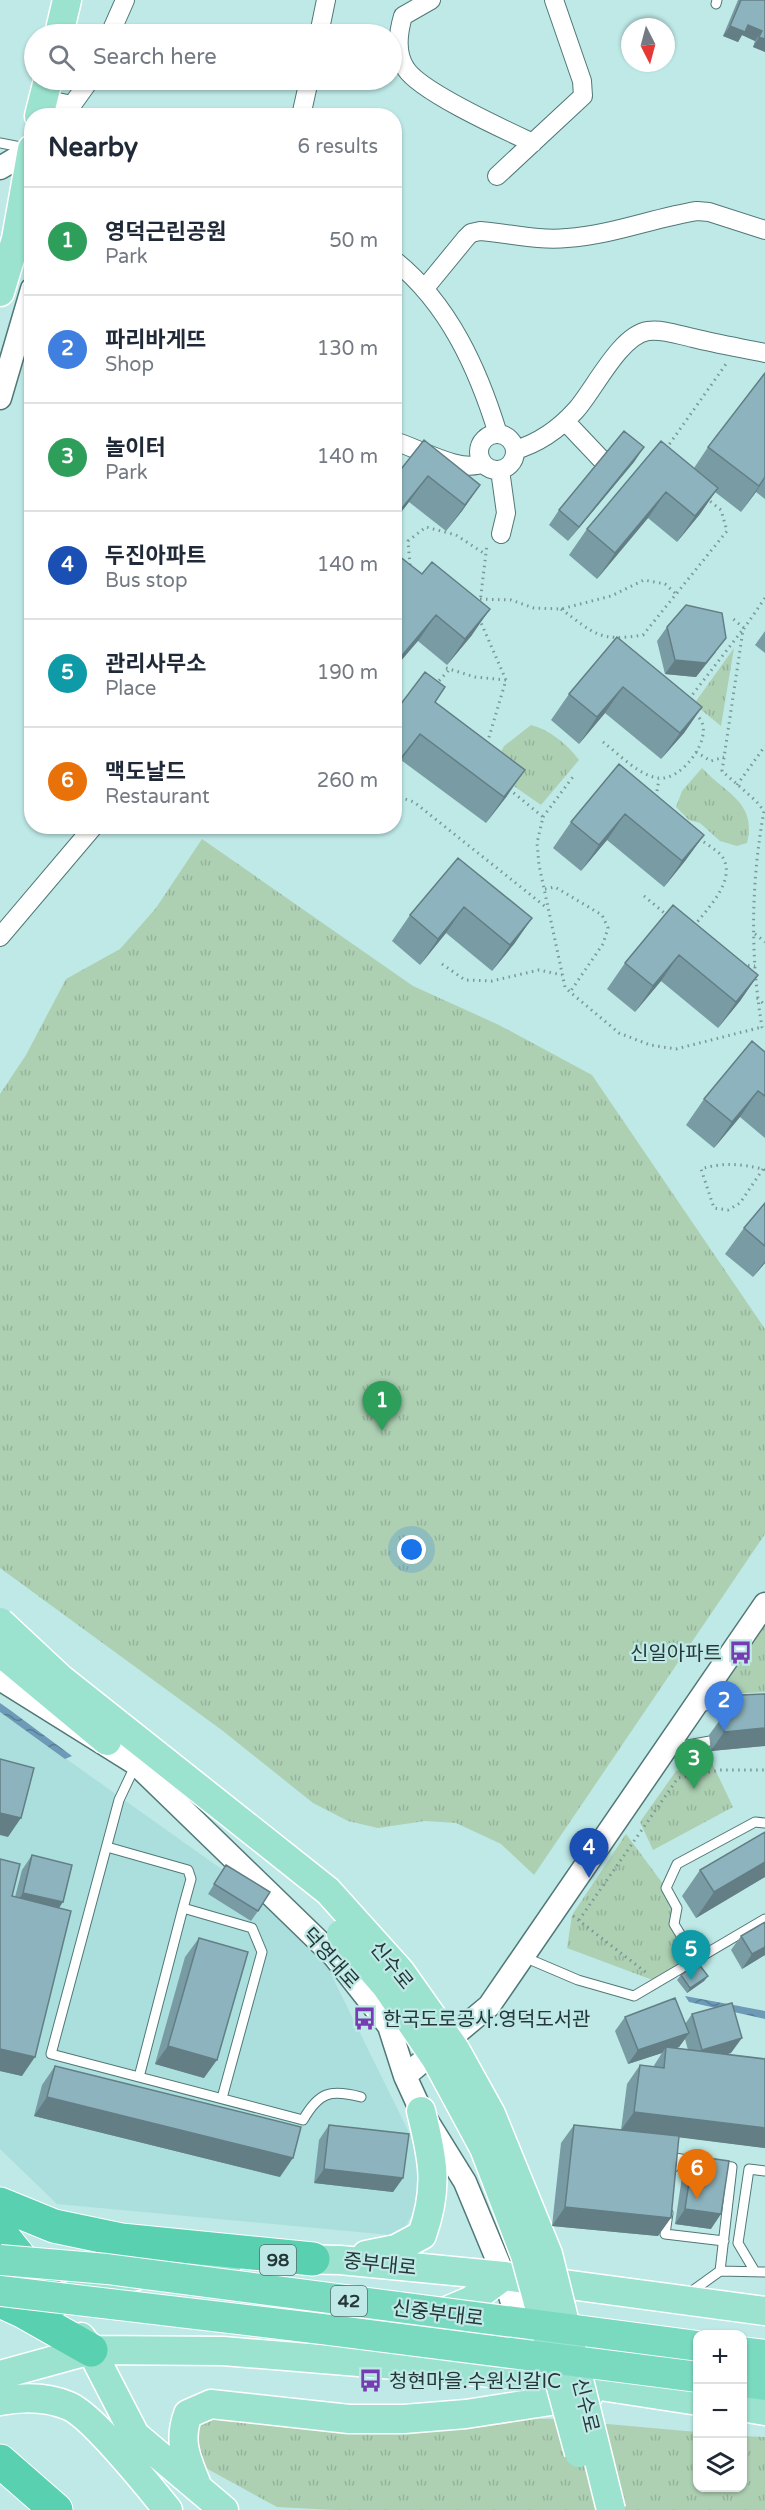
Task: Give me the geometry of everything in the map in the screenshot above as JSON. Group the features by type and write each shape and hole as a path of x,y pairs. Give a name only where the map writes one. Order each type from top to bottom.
{"highway":[{"path":"0,2204 54,2226 121,2240 326,2259"},
{"path":"0,2233 55,2301"},
{"name":"신중부대로","path":"0,2260 107,2269 693,2345"},
{"path":"6,2305 91,2350"},
{"name":"신중부대로","path":"6,2305 322,2329 693,2376"},
{"path":"747,2353 765,2355"},
{"path":"747,2383 765,2385"},
{"path":"0,2461 55,2510"}],"main road":[{"path":"61,24 67,0"},
{"path":"0,224 24,168"},
{"path":"0,292 16,239 24,194"},
{"name":"신수로","path":"0,1622 61,1680 328,1891 400,1971 455,2049 491,2114 548,2254 612,2510"},
{"name":"신수로","path":"0,1652 71,1713 315,1904 386,1986 436,2059 484,2148 525,2255 592,2510"},
{"path":"326,2259 396,2249 422,2235 430,2214 433,2156 421,2111"},
{"name":"중부대로","path":"6,2305 55,2301 114,2281 199,2262 326,2259 504,2277 765,2311"},
{"path":"0,2375 91,2350 222,2350 282,2347 425,2320 470,2301 504,2277"},
{"path":"55,2301 91,2350 135,2435 224,2510"},
{"path":"222,2350 534,2377 693,2400"},
{"path":"198,2488 182,2445 184,2424 188,2414 211,2404 349,2419 404,2419 466,2415 625,2390"},
{"path":"0,2401 33,2398 70,2406 94,2426 168,2510"},
{"path":"747,2408 765,2411"}],"street":[{"path":"114,24 125,0"},
{"path":"321,24 327,0"},
{"path":"401,24 403,16 431,0"},
{"path":"497,177 583,96 582,81 554,0"},
{"path":"402,57 405,69 421,83 485,120 533,143"},
{"path":"73,108 84,90"},
{"path":"303,108 307,90"},
{"path":"44,98 67,108"},
{"path":"0,168 24,154"},
{"path":"425,288 466,238 471,233 480,231 542,238 566,238 607,233 697,211 709,212 765,230"},
{"path":"402,267 425,288 457,333 486,395 498,434"},
{"path":"0,398 24,316"},
{"path":"515,450 537,442 565,422 620,351 642,333 662,332 765,353"},
{"path":"565,422 601,459"},
{"path":"402,444 463,466 491,466 510,465 515,450 508,437 498,434 487,437 480,446 480,458 491,466 506,513 501,534"},
{"path":"0,937 87,834"},
{"path":"405,2076 489,2006 525,1957 693,1706 765,1604"},
{"name":"덕영대로","path":"0,1679 136,1764 334,1956 389,2026 405,2076 421,2111 465,2182 504,2277 534,2377"},
{"path":"389,2026 425,2034 461,2024 489,2006"}],"lane":[{"path":"0,143 24,148"},
{"path":"693,1706 765,1704"},
{"path":"664,1749 710,1741"},
{"path":"136,1764 119,1800 51,2054 303,2120 314,2101 339,2091 361,2097"},
{"path":"696,1960 674,1924 677,1908 666,1888 677,1864 755,1822 765,1823"},
{"path":"106,1847 188,1870 191,1879 139,2077"},
{"path":"183,1908 252,1928 262,1952 222,2098"},
{"path":"525,1957 578,1980 634,1996 765,1919"},
{"path":"672,2180 675,2158 765,2171"},
{"path":"720,2271 732,2167"},
{"path":"748,2169 738,2243 754,2270"},
{"path":"669,2201 665,2234 723,2241"},
{"path":"681,2299 720,2271 765,2272"}],"path":[{"path":"662,455 737,348"},
{"path":"561,609 597,635 620,639 643,635 727,531 721,510 704,497"},
{"path":"416,571 409,564 408,541 426,527 456,535 485,554"},
{"path":"479,608 487,542 501,534"},
{"path":"480,599 511,600 534,608 561,609 611,596 644,580 665,584 676,594"},
{"path":"685,705 765,598"},
{"path":"478,616 506,680 486,750"},
{"path":"732,618 744,628"},
{"path":"744,628 722,771 756,801 764,812 754,869 757,998 762,1027 765,1031"},
{"path":"432,692 448,669 475,677 506,680"},
{"path":"603,742 644,773 659,779 678,774 693,760 703,731 701,720 693,712"},
{"path":"737,785 765,746"},
{"path":"696,752 711,761 724,757"},
{"path":"575,774 543,817 537,843 565,987 619,1033 650,1045 676,1049 762,1027"},
{"path":"655,802 659,779"},
{"path":"509,788 543,817"},
{"path":"402,800 414,802 549,909"},
{"path":"690,933 723,887 726,872 722,856 694,835"},
{"path":"545,889 555,887 602,915 608,928 603,944 570,992"},
{"path":"644,896 672,918"},
{"path":"755,934 765,942"},
{"path":"442,964 465,980 492,981 539,970 562,975"},
{"path":"738,964 755,966"},
{"path":"757,998 765,1005"},
{"path":"738,1163 764,1170 740,1203 728,1210 714,1208 701,1169 716,1164 738,1163"},
{"path":"579,1920 678,1778 721,1770 765,1770"},
{"path":"566,1912 658,1982"}],"shaded area":[{"path":"0,1712 285,1914 322,1956 431,2177 401,2236 57,2204 0,2149"}],"green space":[{"path":"734,648 721,726 694,704"},
{"path":"531,725 558,738 579,760 541,805 501,777 494,766 504,746"},
{"path":"702,768 743,808 748,818 747,843 737,846 720,841 700,823 689,820 676,807 682,791"},
{"path":"202,839 413,986 499,1025 592,1075 765,1329 765,1534 534,1875 501,1844 456,1823 425,1821 378,1828 348,1821 313,1803 223,1731 0,1568 0,1094 26,1055 66,979 120,949 156,908"},
{"path":"765,1622 765,1692 713,1695"},
{"path":"712,1763 733,1807 653,1850 640,1822 676,1771"},
{"path":"626,1834 666,1888 677,1908 674,1924 696,1960 658,1982 567,1948 572,1915"},
{"path":"198,2411 551,2419 693,2432 693,2492 747,2492 747,2436 765,2437 765,2510 333,2510 277,2507 204,2467 192,2434"}],"water":[{"path":"0,1703 72,1756 65,1759 0,1712"},
{"path":"685,1996 765,2011 765,2019 689,2002"}],"building":[{"path":"741,0 765,0 765,39 759,37 762,31 748,25 745,32 730,26"},
{"path":"765,373 765,477 759,486 708,447"},
{"path":"624,431 644,447 579,527 559,510"},
{"path":"424,440 480,485 465,505 428,476 402,508 402,468"},
{"path":"661,441 718,488 695,516 666,492 615,553 587,529"},
{"path":"402,558 422,574 432,562 490,609 465,639 436,615 402,655"},
{"path":"686,605 722,613 726,638 706,663 675,660 667,627"},
{"path":"617,637 702,707 680,733 623,687 597,717 569,694"},
{"path":"425,672 445,687 435,702 525,770 504,797 420,734 402,757 402,702"},
{"path":"619,764 704,835 682,861 625,814 599,845 571,822"},
{"path":"458,858 532,918 510,945 464,907 438,939 410,915"},
{"path":"673,905 758,975 736,1002 679,955 653,986 625,963"},
{"path":"752,1041 765,1052 765,1096 758,1091 732,1122 704,1099"},
{"path":"765,1203 765,1246 744,1228"},
{"path":"765,1694 765,1728 724,1732 723,1716 741,1695"},
{"path":"0,1759 34,1768 21,1818 0,1813"},
{"path":"765,1832 765,1862 714,1892 700,1870"},
{"path":"32,1855 72,1865 63,1902 23,1893"},
{"path":"0,1859 20,1864 12,1896 71,1911 35,2057 0,2049"},
{"path":"226,1865 270,1892 258,1911 214,1884"},
{"path":"765,1922 765,1947 752,1954 741,1936"},
{"path":"199,1938 248,1952 217,2060 168,2046"},
{"path":"698,1963 708,1976 690,1988 681,1975"},
{"path":"675,1998 689,2033 638,2050 625,2017"},
{"path":"732,2003 742,2038 702,2050 692,2014"},
{"path":"666,2047 765,2059 765,2128 634,2112 640,2065 664,2068"},
{"path":"55,2066 301,2127 293,2158 47,2097"},
{"path":"329,2125 409,2134 403,2178 324,2169"},
{"path":"574,2125 679,2136 671,2218 565,2207"},
{"path":"693,2156 729,2161 721,2214 685,2209"}],"place":[{"name":"영덕근린공원","path":"382,1431"},
{"name":"신일아파트","path":"740,1653"},
{"name":"파리바게뜨","path":"724,1731"},
{"name":"놀이터","path":"694,1789"},
{"name":"두진아파트","path":"589,1878"},
{"name":"관리사무소","path":"691,1980"},
{"name":"한국도로공사.영덕도서관","path":"365,2019"},
{"name":"맥도날드","path":"697,2199"},
{"name":"청현마을.수원신갈IC","path":"371,2381"}]}
